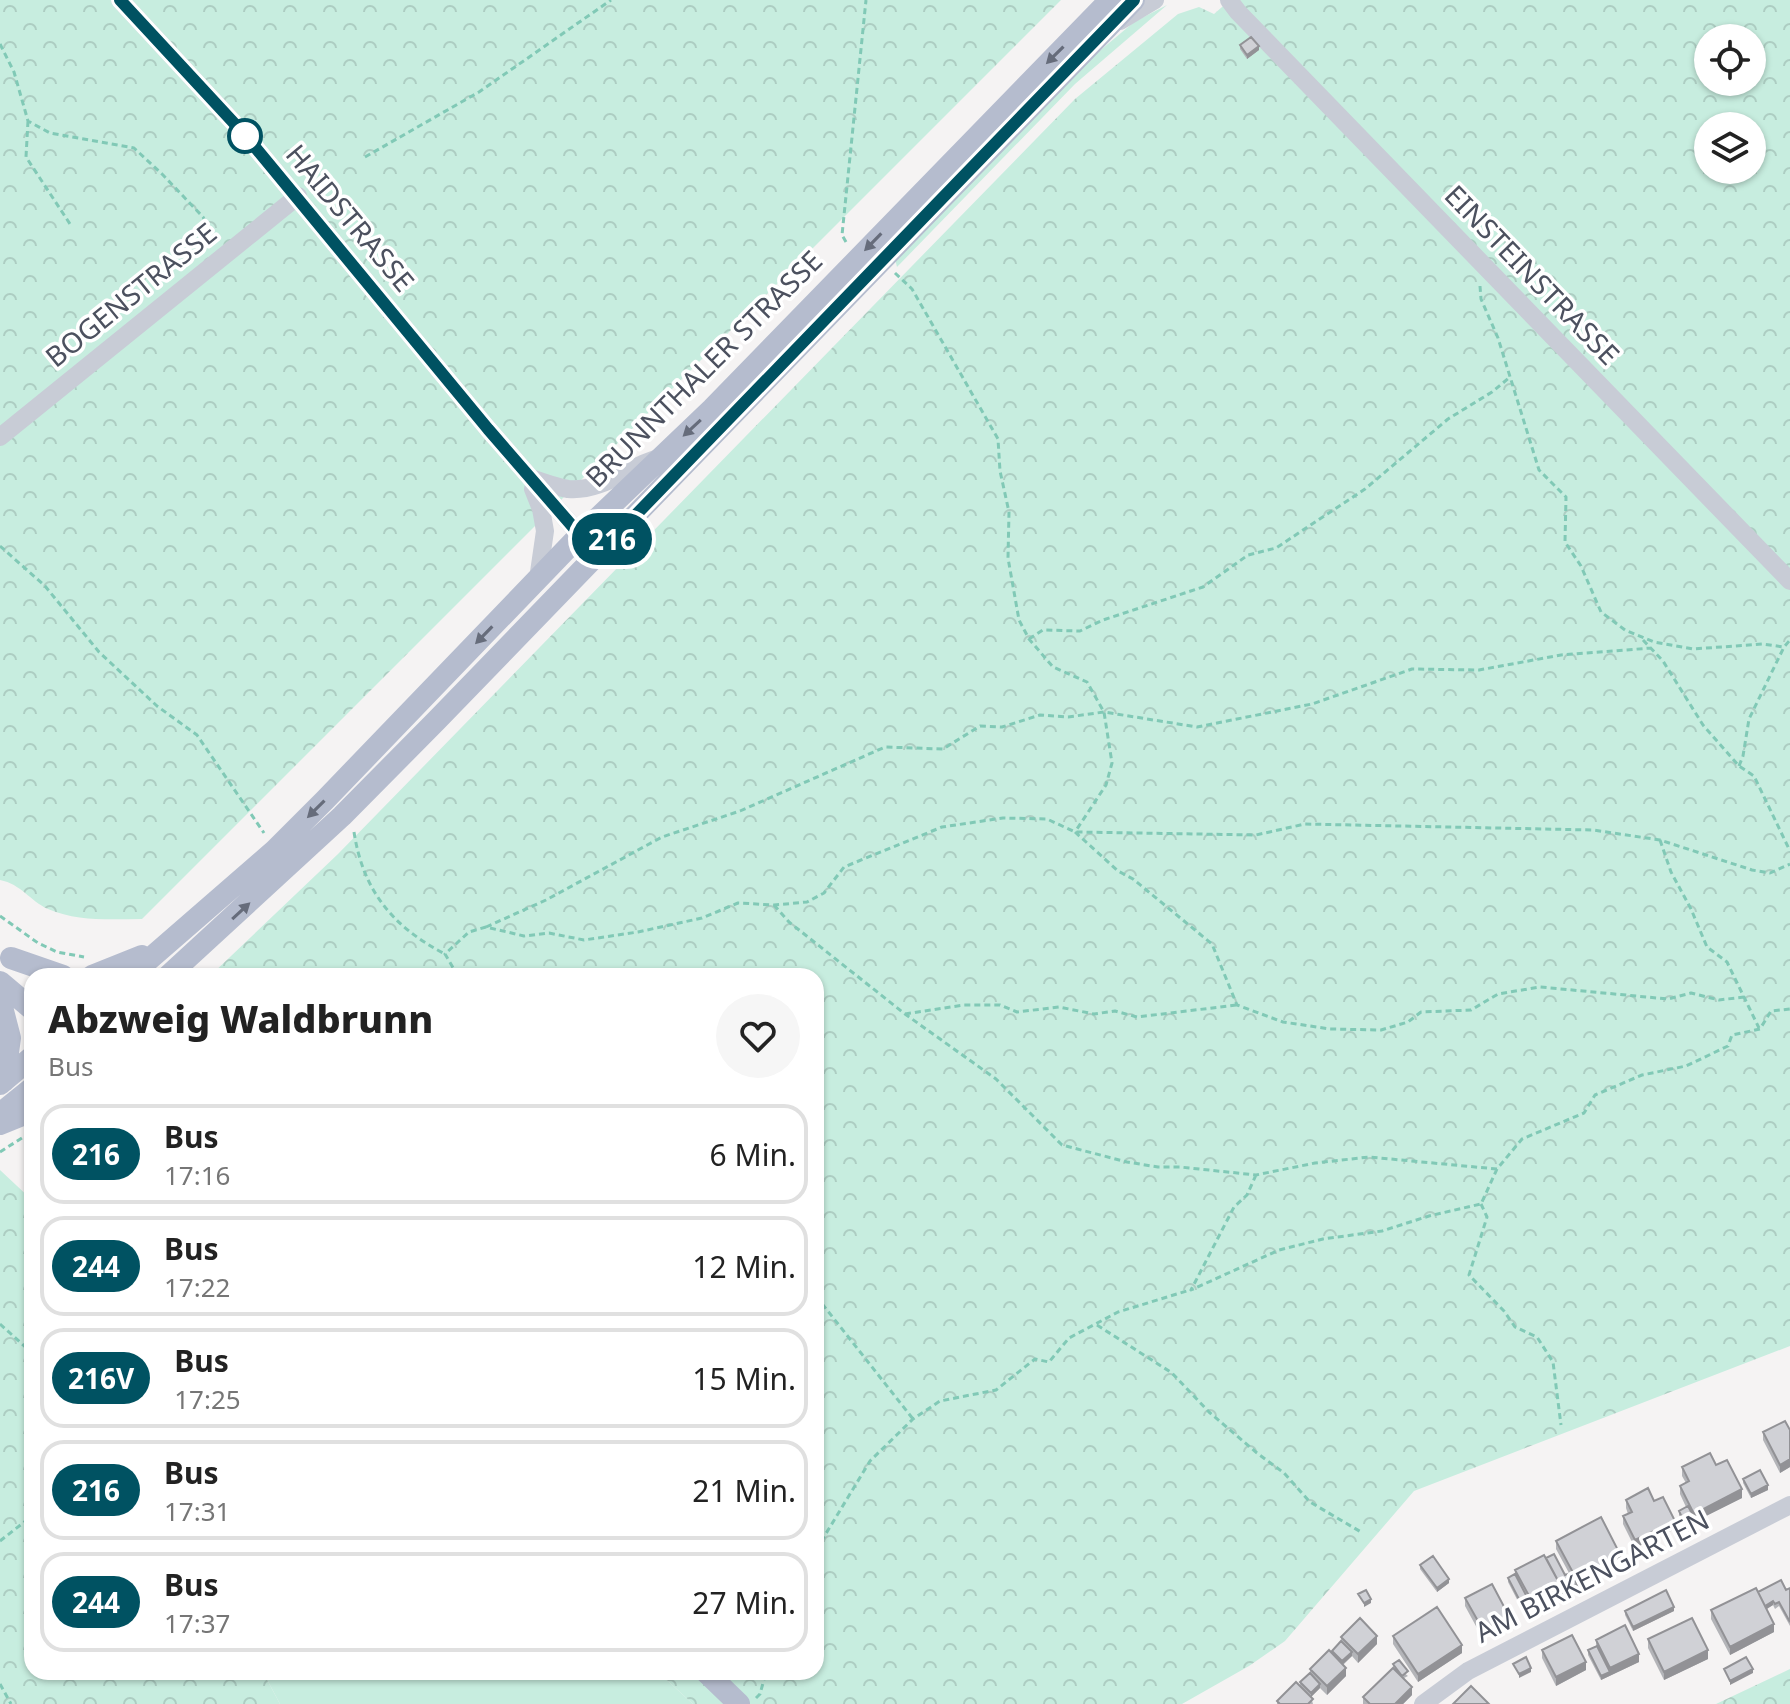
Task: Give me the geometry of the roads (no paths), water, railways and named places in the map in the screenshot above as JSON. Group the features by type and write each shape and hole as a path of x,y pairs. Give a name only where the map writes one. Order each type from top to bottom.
{"main road":[{"name":"BRUNNTHALER STRASSE","path":"140,968 275,850 580,535 712,409 1110,0"},
{"name":"BRUNNTHALER STRASSE","path":"181,968 342,816 1134,0"},
{"path":"102,968 169,944"},
{"path":"5,954 42,968"},
{"path":"5,954 24,971"},
{"path":"0,982 24,1002"},
{"path":"0,999 10,1038 2,1082"},
{"path":"2,1082 24,1064"},
{"path":"0,1114 24,1094"},
{"path":"0,1124 24,1114"},
{"path":"714,1680 739,1704"}],"street":[{"name":"HAIDSTRASSE","path":"120,0 298,196 531,478 599,553"},
{"path":"1103,31 1155,0"},
{"name":"EINSTEINSTRASSE","path":"1216,0 1232,4 1790,581"},
{"name":"BOGENSTRASSE","path":"0,437 298,196"},
{"path":"531,478 568,489 597,486 640,463 659,458"},
{"name":"HAIDSTRASSE","path":"531,478 545,531 538,579"},
{"name":"AM BIRKENGARTEN","path":"1423,1704 1468,1671 1790,1505"}]}
